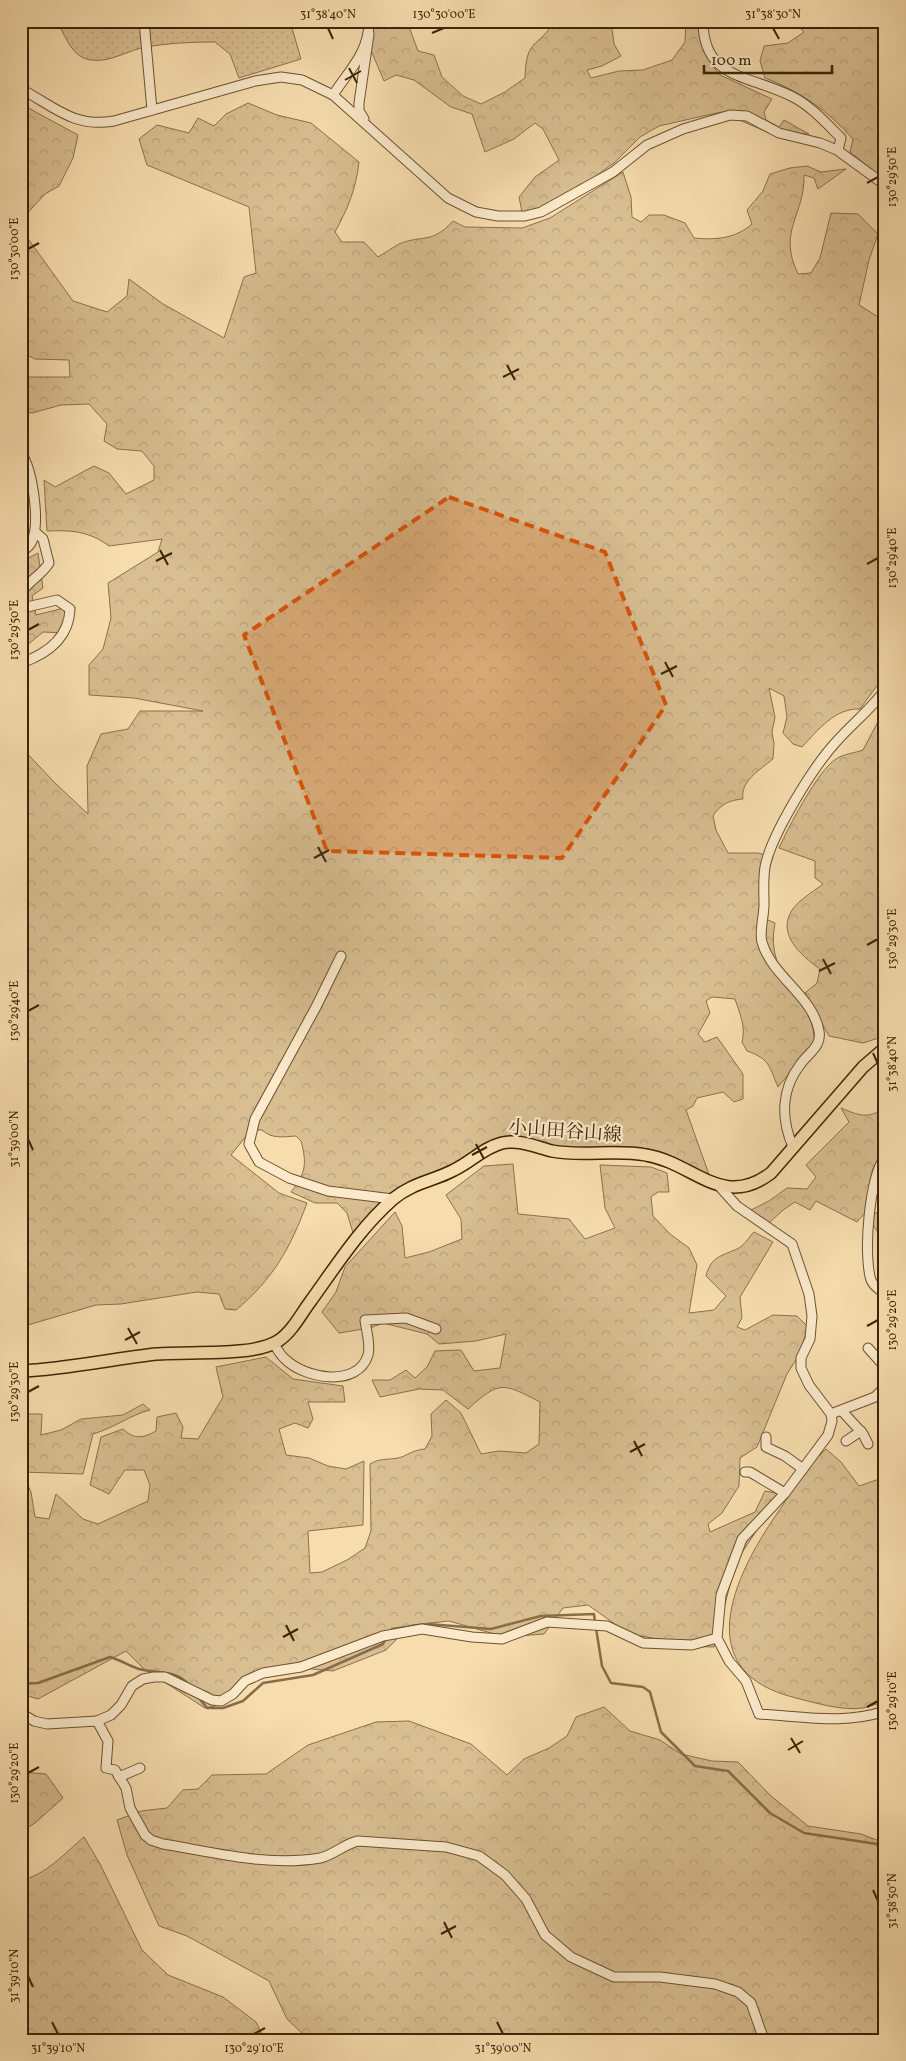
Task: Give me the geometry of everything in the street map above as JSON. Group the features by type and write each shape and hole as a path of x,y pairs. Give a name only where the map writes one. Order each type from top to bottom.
{"main road":[{"name":"小山田谷山線","path":"21,1371 184,1351 250,1351 273,1343 291,1328 357,1238 393,1199 412,1185 454,1170 481,1152 510,1142 570,1153 646,1154 666,1160 719,1186 735,1188 756,1183 771,1173 867,1063 885,1048"}],"street":[{"path":"118,21 144,22 152,110"},
{"path":"365,121 360,111 359,103 369,34 369,21"},
{"path":"703,21 703,38 717,64 731,72 791,96 808,107 841,138 838,150"},
{"path":"333,95 358,62 369,34"},
{"path":"21,89 72,118 94,124 268,78 290,77 302,80 319,86 333,95 365,121 440,192 457,204 476,212 514,216 534,215 557,205 613,172 648,145 683,129 730,115 747,116 779,133 812,140 838,150 885,184"},
{"path":"21,453 31,475 35,532 30,546 21,552"},
{"path":"21,593 24,588 44,571 49,563 43,539 35,532"},
{"path":"21,600 27,608 57,600 70,609 70,622 52,649 21,663"},
{"path":"793,1147 788,1135 783,1106 790,1080 800,1064 818,1046 819,1032 813,1013 780,974 761,940 764,919 765,868 774,842 808,779 835,742 885,690"},
{"path":"341,956 316,1007 255,1119 249,1144 259,1162 289,1178 328,1191 393,1199"},
{"path":"885,1157 875,1178 869,1227 868,1264 872,1282 885,1294"},
{"path":"719,1186 737,1206 792,1244 810,1294 812,1316 810,1339 801,1358 801,1368 830,1414 832,1421 828,1435 785,1493 742,1539 735,1553 721,1595 717,1638 729,1661 746,1681 759,1714 839,1720 867,1717 885,1711"},
{"path":"273,1343 286,1360 303,1370 333,1378 354,1374 363,1366 369,1352 365,1320 406,1318 436,1329"},
{"path":"868,1348 885,1367"},
{"path":"830,1414 875,1397 885,1387"},
{"path":"842,1411 861,1431 868,1444"},
{"path":"846,1441 861,1431"},
{"path":"766,1437 766,1447 785,1456 803,1469"},
{"path":"745,1472 750,1472 785,1493"},
{"path":"21,1713 34,1721 46,1724 97,1720 111,1715 121,1705 132,1686 143,1679 165,1677 212,1700 221,1701 233,1694 245,1681 263,1673 301,1667 383,1636 422,1629 472,1637 502,1639 547,1622 607,1626 643,1642 692,1645 717,1638"},
{"path":"97,1720 108,1741 106,1768 115,1770 126,1788 130,1808 145,1834 151,1840 163,1844 280,1861 320,1858 348,1843 358,1841 446,1847 479,1856 505,1875 526,1899 545,1935 571,1957 614,1977 660,1977 715,1984 738,1992 751,2003 764,2040"},
{"path":"119,1777 140,1768"}],"highlighted area":[{"path":"449,497 605,552 666,705 562,858 327,851 244,635"}],"green space":[{"path":"48,21 290,21 301,59 239,78 230,54 215,42 155,46 105,60 91,60 79,56 67,41 59,25"},
{"path":"373,21 409,21 408,24 418,51 434,55 442,77 463,96 481,104 505,92 525,78 530,50 555,21 611,21 614,44 621,56 602,66 587,70 591,78 619,71 643,70 672,60 685,42 686,21 703,21 711,64 720,75 772,99 764,112 766,120 779,127 784,120 809,134 767,132 721,112 659,126 640,137 614,163 593,178 537,211 522,212 519,197 535,177 559,160 543,129 535,123 514,139 485,152 472,114 451,107 414,80 396,75 384,81 370,48"},
{"path":"793,21 885,21 885,180 850,152 853,139 834,119 802,96 765,78 760,61 764,46 788,43 804,32"},
{"path":"248,103 277,115 311,123 359,162 351,198 335,232 342,242 364,242 378,257 399,244 433,236 453,221 465,227 522,228 550,218 623,172 631,197 632,217 641,222 649,215 664,215 685,223 694,238 710,239 732,236 752,224 747,210 763,191 770,174 790,168 807,166 821,172 846,169 818,189 814,178 804,175 801,202 791,234 790,246 792,259 798,274 811,273 820,258 831,213 858,214 878,234 869,260 859,305 885,321 885,659 877,668 884,676 860,709 843,712 835,716 821,727 802,747 793,744 783,733 787,717 784,696 769,688 775,717 772,732 774,743 773,759 748,781 743,793 743,799 726,803 713,816 716,830 728,853 758,853 773,857 760,894 759,916 775,923 773,943 777,960 783,975 808,1015 813,1030 814,1047 801,1059 778,1087 765,1060 747,1051 742,1042 743,1026 735,999 712,997 706,1001 710,1013 698,1034 705,1042 717,1037 743,1074 743,1099 734,1102 723,1092 697,1098 693,1106 686,1110 711,1180 649,1159 588,1158 515,1138 447,1181 406,1193 354,1236 347,1213 337,1203 315,1203 291,1192 300,1179 304,1168 301,1141 296,1136 277,1137 262,1130 251,1130 231,1155 279,1193 307,1203 294,1235 279,1262 260,1287 236,1310 225,1309 219,1294 197,1292 121,1304 96,1305 21,1327 21,747 88,814 87,766 101,734 128,729 140,711 203,711 134,698 89,695 89,665 103,649 111,618 108,583 158,552 162,539 109,546 94,537 80,532 47,531 44,480 55,487 94,466 109,473 126,494 154,480 154,466 142,451 117,449 104,441 107,424 89,404 61,405 32,413 21,411 21,377 70,377 69,360 35,359 21,352 21,229 73,301 107,312 127,296 129,279 163,304 224,338 244,277 256,273 249,207 147,165 139,139 157,125 189,133 198,118 214,126 226,114"},
{"path":"21,104 78,135 73,158 59,186 45,194 21,220"},
{"path":"38,553 43,588 32,596 36,615 64,608 67,633 43,632 26,646 21,647 21,562"},
{"path":"882,714 885,715 885,1036 863,1043 829,1036 805,993 817,983 820,969 796,947 791,940 787,924 791,911 795,906 823,884 815,878 815,861 779,848 804,800 821,775 839,757 863,750"},
{"path":"885,1107 885,1153 873,1168 868,1206 857,1222 816,1201 810,1210 795,1202 769,1223 764,1219 745,1213 769,1201 787,1188 807,1189 816,1177 806,1165 849,1122 841,1108 853,1113 869,1115"},
{"path":"513,1164 518,1214 569,1219 585,1239 615,1228 605,1208 600,1165 651,1167 667,1173 669,1192 658,1192 651,1197 653,1216 670,1234 689,1248 697,1265 689,1313 714,1310 726,1296 706,1276 708,1269 714,1261 722,1255 740,1248 754,1232 773,1242 740,1297 742,1318 737,1327 745,1330 773,1315 797,1316 808,1327 798,1357 787,1374 757,1447 740,1458 739,1486 722,1513 708,1524 710,1532 755,1512 765,1491 781,1494 741,1554 732,1577 714,1647 683,1646 664,1640 629,1634 588,1605 563,1608 544,1634 505,1637 449,1621 411,1625 386,1650 333,1671 301,1668 257,1677 220,1705 205,1708 144,1669 126,1651 38,1699 21,1694 21,1414 42,1414 41,1435 61,1430 81,1419 123,1415 143,1404 150,1410 93,1434 83,1474 22,1472 31,1492 35,1517 49,1519 56,1494 83,1519 98,1524 148,1501 150,1485 144,1470 125,1470 109,1494 90,1485 101,1437 123,1429 131,1435 139,1437 147,1435 156,1431 157,1417 176,1413 183,1427 181,1438 198,1439 223,1397 216,1367 266,1357 293,1379 343,1386 345,1402 308,1402 313,1419 308,1428 295,1423 279,1429 286,1455 309,1458 328,1466 346,1469 364,1461 363,1525 308,1531 310,1573 322,1572 347,1560 365,1548 371,1531 370,1464 380,1460 398,1458 425,1449 432,1436 431,1414 446,1400 461,1413 481,1454 499,1451 526,1453 539,1444 540,1402 518,1391 509,1388 495,1389 468,1409 443,1390 419,1389 380,1397 372,1380 390,1380 406,1370 415,1378 427,1367 435,1351 461,1350 474,1371 500,1368 506,1334 476,1341 439,1344 427,1334 383,1323 370,1328 339,1333 322,1312 336,1292 345,1267 395,1212 402,1226 405,1258 429,1252 462,1239 461,1219 446,1195 484,1166"},
{"path":"885,1210 885,1243 873,1225 873,1214"},
{"path":"826,1449 841,1462 859,1486 882,1478 885,1473 885,1702 863,1708 855,1709 820,1704 796,1698 763,1685 742,1667 731,1645 730,1620 735,1594 746,1567 760,1540 794,1489 812,1464"},
{"path":"604,1707 630,1731 660,1740 681,1754 712,1761 738,1762 771,1796 808,1826 861,1834 885,1843 885,2040 309,2040 287,2019 269,1981 187,1936 159,1926 127,1855 117,1820 141,1811 167,1808 183,1790 198,1789 212,1775 266,1774 308,1745 376,1722 409,1721 471,1744 507,1775 524,1759 549,1748 567,1736 576,1717"},
{"path":"21,1772 46,1774 63,1798 35,1823 21,1832"},
{"path":"84,1837 100,1864 142,1950 168,1975 223,1997 256,2022 265,2040 21,2040 21,1880 30,1878 47,1869"}],"waterway":[{"path":"390,1633 392,1629 428,1624 491,1629 541,1616 594,1614 595,1623"},
{"path":"596,1628 602,1666 611,1683 643,1687 650,1692 661,1732 695,1766 728,1771 770,1813 804,1833 877,1844 885,1862"},
{"path":"199,1698 207,1708 223,1708 243,1701 263,1683 313,1675 383,1644 387,1637"},
{"path":"21,1684 38,1683 110,1657 139,1669 173,1674 190,1686"}]}
